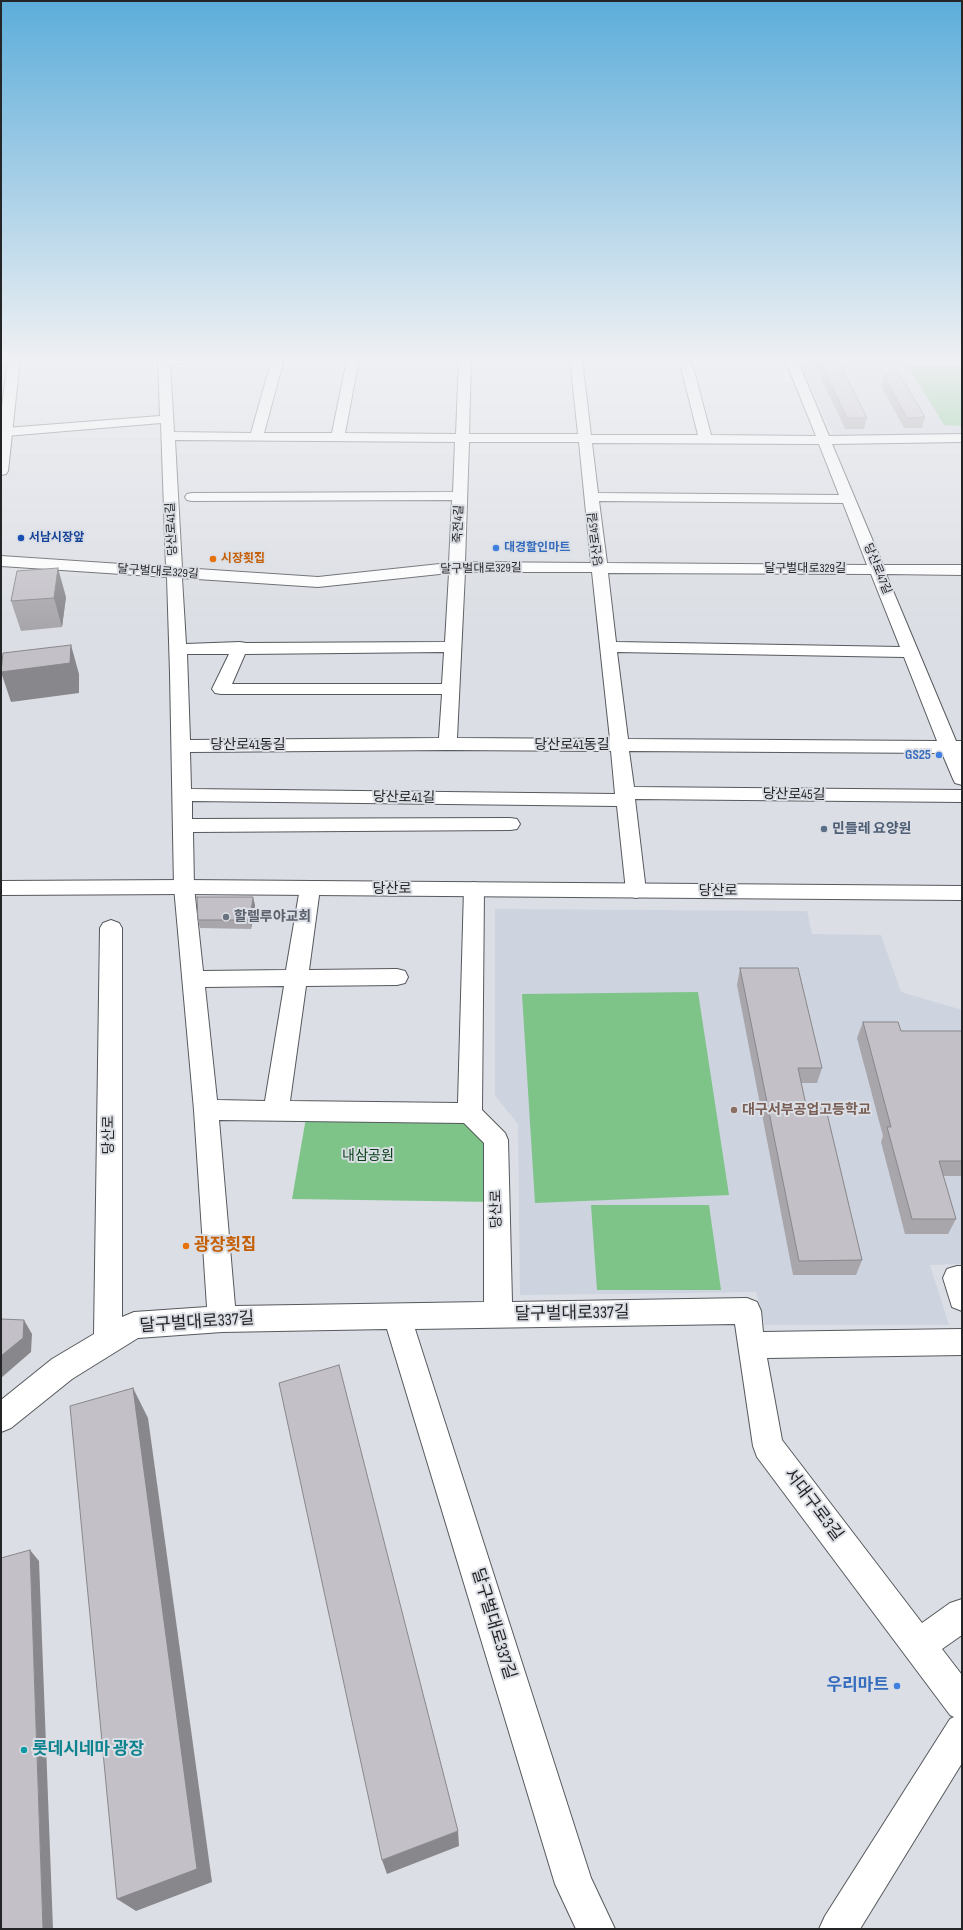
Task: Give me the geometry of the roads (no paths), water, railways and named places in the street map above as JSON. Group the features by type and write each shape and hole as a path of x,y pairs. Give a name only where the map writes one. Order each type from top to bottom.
{"street":[{"path":"1,471 4,449"},
{"name":"당산로41길","path":"168,449 180,673 184,887"},
{"name":"죽전4길","path":"448,744 458,567 462,449"},
{"name":"당산로45길","path":"586,449 636,891"},
{"name":"당산로47길","path":"828,449 910,652 956,747 962,779"},
{"name":"당산로41길","path":"192,497 460,496"},
{"path":"591,497 848,499"},
{"name":"달구벌대로329길","path":"1,561 318,582 458,567 962,570"},
{"path":"178,649 240,647 453,647"},
{"path":"240,647 222,689 451,689"},
{"path":"609,647 910,652"},
{"name":"당산로41동길","path":"181,746 448,744 956,747"},
{"name":"당산로41길","path":"182,795 626,797"},
{"name":"당산로45길","path":"626,797 962,796"},
{"name":"당산로41길","path":"183,826 510,824"},
{"path":"184,887 206,1110 222,1319"},
{"name":"당산로","path":"1,888 184,887 962,893"},
{"path":"276,1111 310,888"},
{"path":"206,1110 470,1113 474,889"},
{"name":"당산로","path":"108,1341 111,928"},
{"path":"193,979 397,977"},
{"name":"당산로","path":"470,1113 496,1140 498,1315"},
{"path":"962,1278 956,1278 962,1298"},
{"name":"달구벌대로337길","path":"1,1418 62,1368 134,1325 222,1319 747,1311"},
{"name":"서대구로3길","path":"747,1311 768,1446 962,1703"},
{"name":"달구벌대로337길","path":"397,1317 574,1884 596,1929"},
{"path":"752,1345 962,1342"},
{"path":"920,1646 962,1615"},
{"path":"838,1929 962,1731"}],"place":[{"name":"서남시장앞","path":"21,538"},
{"name":"대경할인마트","path":"496,548"},
{"name":"시장횟집","path":"213,559"},
{"name":"GS25","path":"939,755"},
{"name":"민들레 요양원","path":"824,829"},
{"name":"할렐루야교회","path":"226,917"},
{"name":"대구서부공업고등학교","path":"734,1110"},
{"name":"광장횟집","path":"186,1246"},
{"name":"우리마트","path":"897,1686"},
{"name":"롯데시네마 광장","path":"24,1750"}],"park label":[{"name":"내삼공원","path":"368,1156"}]}
